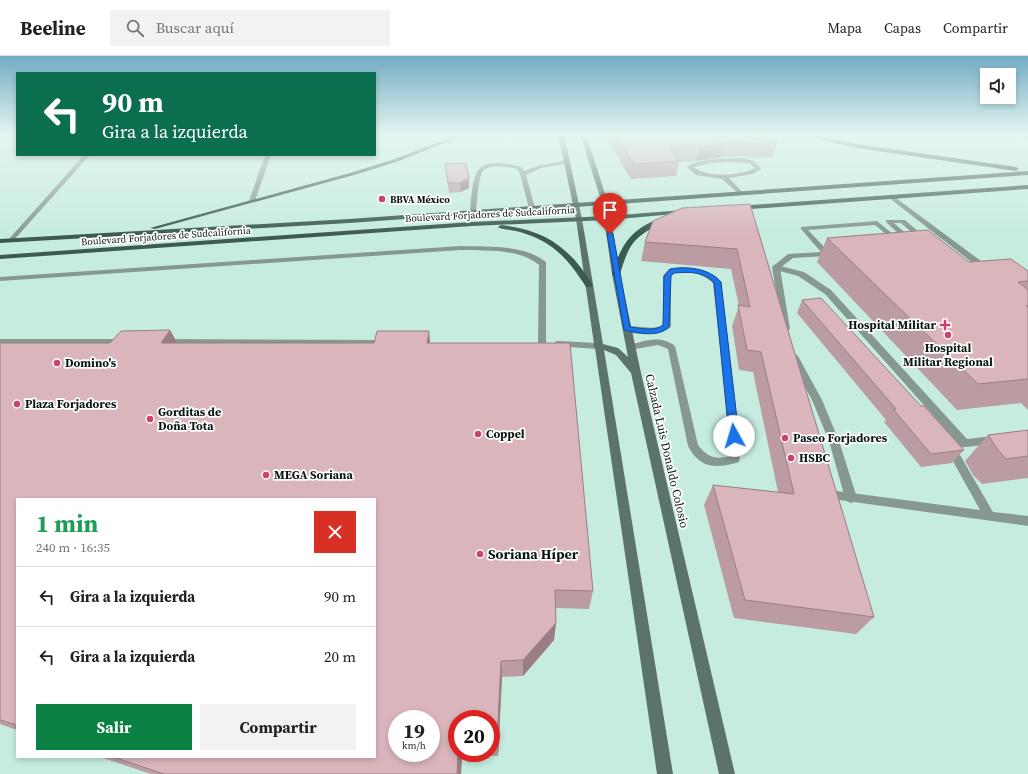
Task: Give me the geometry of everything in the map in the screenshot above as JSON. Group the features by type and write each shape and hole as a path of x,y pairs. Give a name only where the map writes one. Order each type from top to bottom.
{"main road":[{"path":"135,233 372,168"},
{"path":"568,168 579,219 597,346 665,774"},
{"name":"Calzada Luis Donaldo Colosio","path":"594,168 605,203 616,274 630,347 727,774"},
{"path":"998,168 1028,172"},
{"name":"Boulevard Forjadores de Sudcalifornia","path":"0,241 349,221 1028,172"},
{"path":"865,183 882,197"},
{"path":"733,208 1028,187"},
{"name":"Boulevard Forjadores de Sudcalifornia","path":"0,257 306,237 472,224 607,218 694,211 662,220 628,240 623,249 616,274"},
{"path":"306,237 300,234 299,230 349,221"},
{"path":"472,224 505,227 533,234 553,244 573,261 589,285"},
{"path":"176,231 216,235 217,238 215,240 207,243"},
{"path":"597,346 609,347 617,351 636,373"}],"street":[{"path":"12,240 75,168"},
{"path":"252,201 264,168"},
{"path":"472,212 478,177 481,170 485,168"},
{"path":"517,168 524,174 532,208"},
{"path":"524,174 539,168"},
{"path":"691,168 698,174 724,177 751,173 758,169 757,168"},
{"path":"724,177 740,193"},
{"path":"890,196 992,274"},
{"path":"903,221 918,234 965,276 958,277 946,273 888,222 903,221"},
{"path":"776,268 791,256 827,254 820,241 803,228 877,223 887,236 897,241 910,241"},
{"path":"887,236 938,233"},
{"path":"0,279 461,248 501,250 533,256 543,264 538,344 597,346"},
{"path":"776,268 788,335"},
{"path":"776,268 801,274 828,292 964,443"},
{"path":"627,328 651,332 662,330 666,326 667,276 672,271 687,270 706,273 713,277 717,282 736,451 735,459 726,462 710,462 700,457 693,446 672,348 666,342 657,342 630,347"},
{"path":"0,342 136,342"},
{"path":"157,342 394,343"},
{"path":"791,348 793,355 817,400 834,441 850,498"},
{"path":"990,517 950,445 1007,439"},
{"path":"836,496 1028,521"}],"building":[{"path":"446,168 467,168 469,178 460,183 448,183"},
{"name":"Paseo Forjadores","path":"750,204 874,617 745,600 713,485 794,494 761,352 747,350 738,305 750,307 737,249 645,242 653,221 682,208"},
{"path":"928,230 969,262 1011,259 1028,271 1028,281 1018,282 1028,290 1028,306 1026,306 1028,307 1028,379 978,384 827,238"},
{"path":"821,298 964,450 931,454 893,409 896,409 802,300"},
{"name":"Soriana Híper","path":"170,330 161,343 374,343 377,331 429,331 427,343 570,343 593,591 555,590 556,623 523,660 501,661 499,710 448,710 448,762 458,762 457,774 164,774 116,758 376,758 376,498 16,498 16,725 0,720 0,343 110,343 121,331"},
{"path":"1028,430 1028,456 1006,459 988,435"}],"place":[{"name":"BBVA México","path":"382,199"},
{"name":"Hospital Militar","path":"945,325"},
{"name":"Hospital Militar Regional","path":"948,335"},
{"name":"Domino's","path":"57,363"},
{"name":"Plaza Forjadores","path":"17,404"},
{"name":"Gorditas de Doña Tota","path":"150,419"},
{"name":"Coppel","path":"478,434"},
{"name":"Paseo Forjadores","path":"785,438"},
{"name":"HSBC","path":"791,458"},
{"name":"MEGA Soriana","path":"266,475"},
{"name":"Soriana Híper","path":"480,554"}],"route":[{"path":"610,234 616,274 627,328 651,332 662,330 666,326 668,304 667,276 672,271 681,269 706,273 713,277 717,282 734,436"}]}
